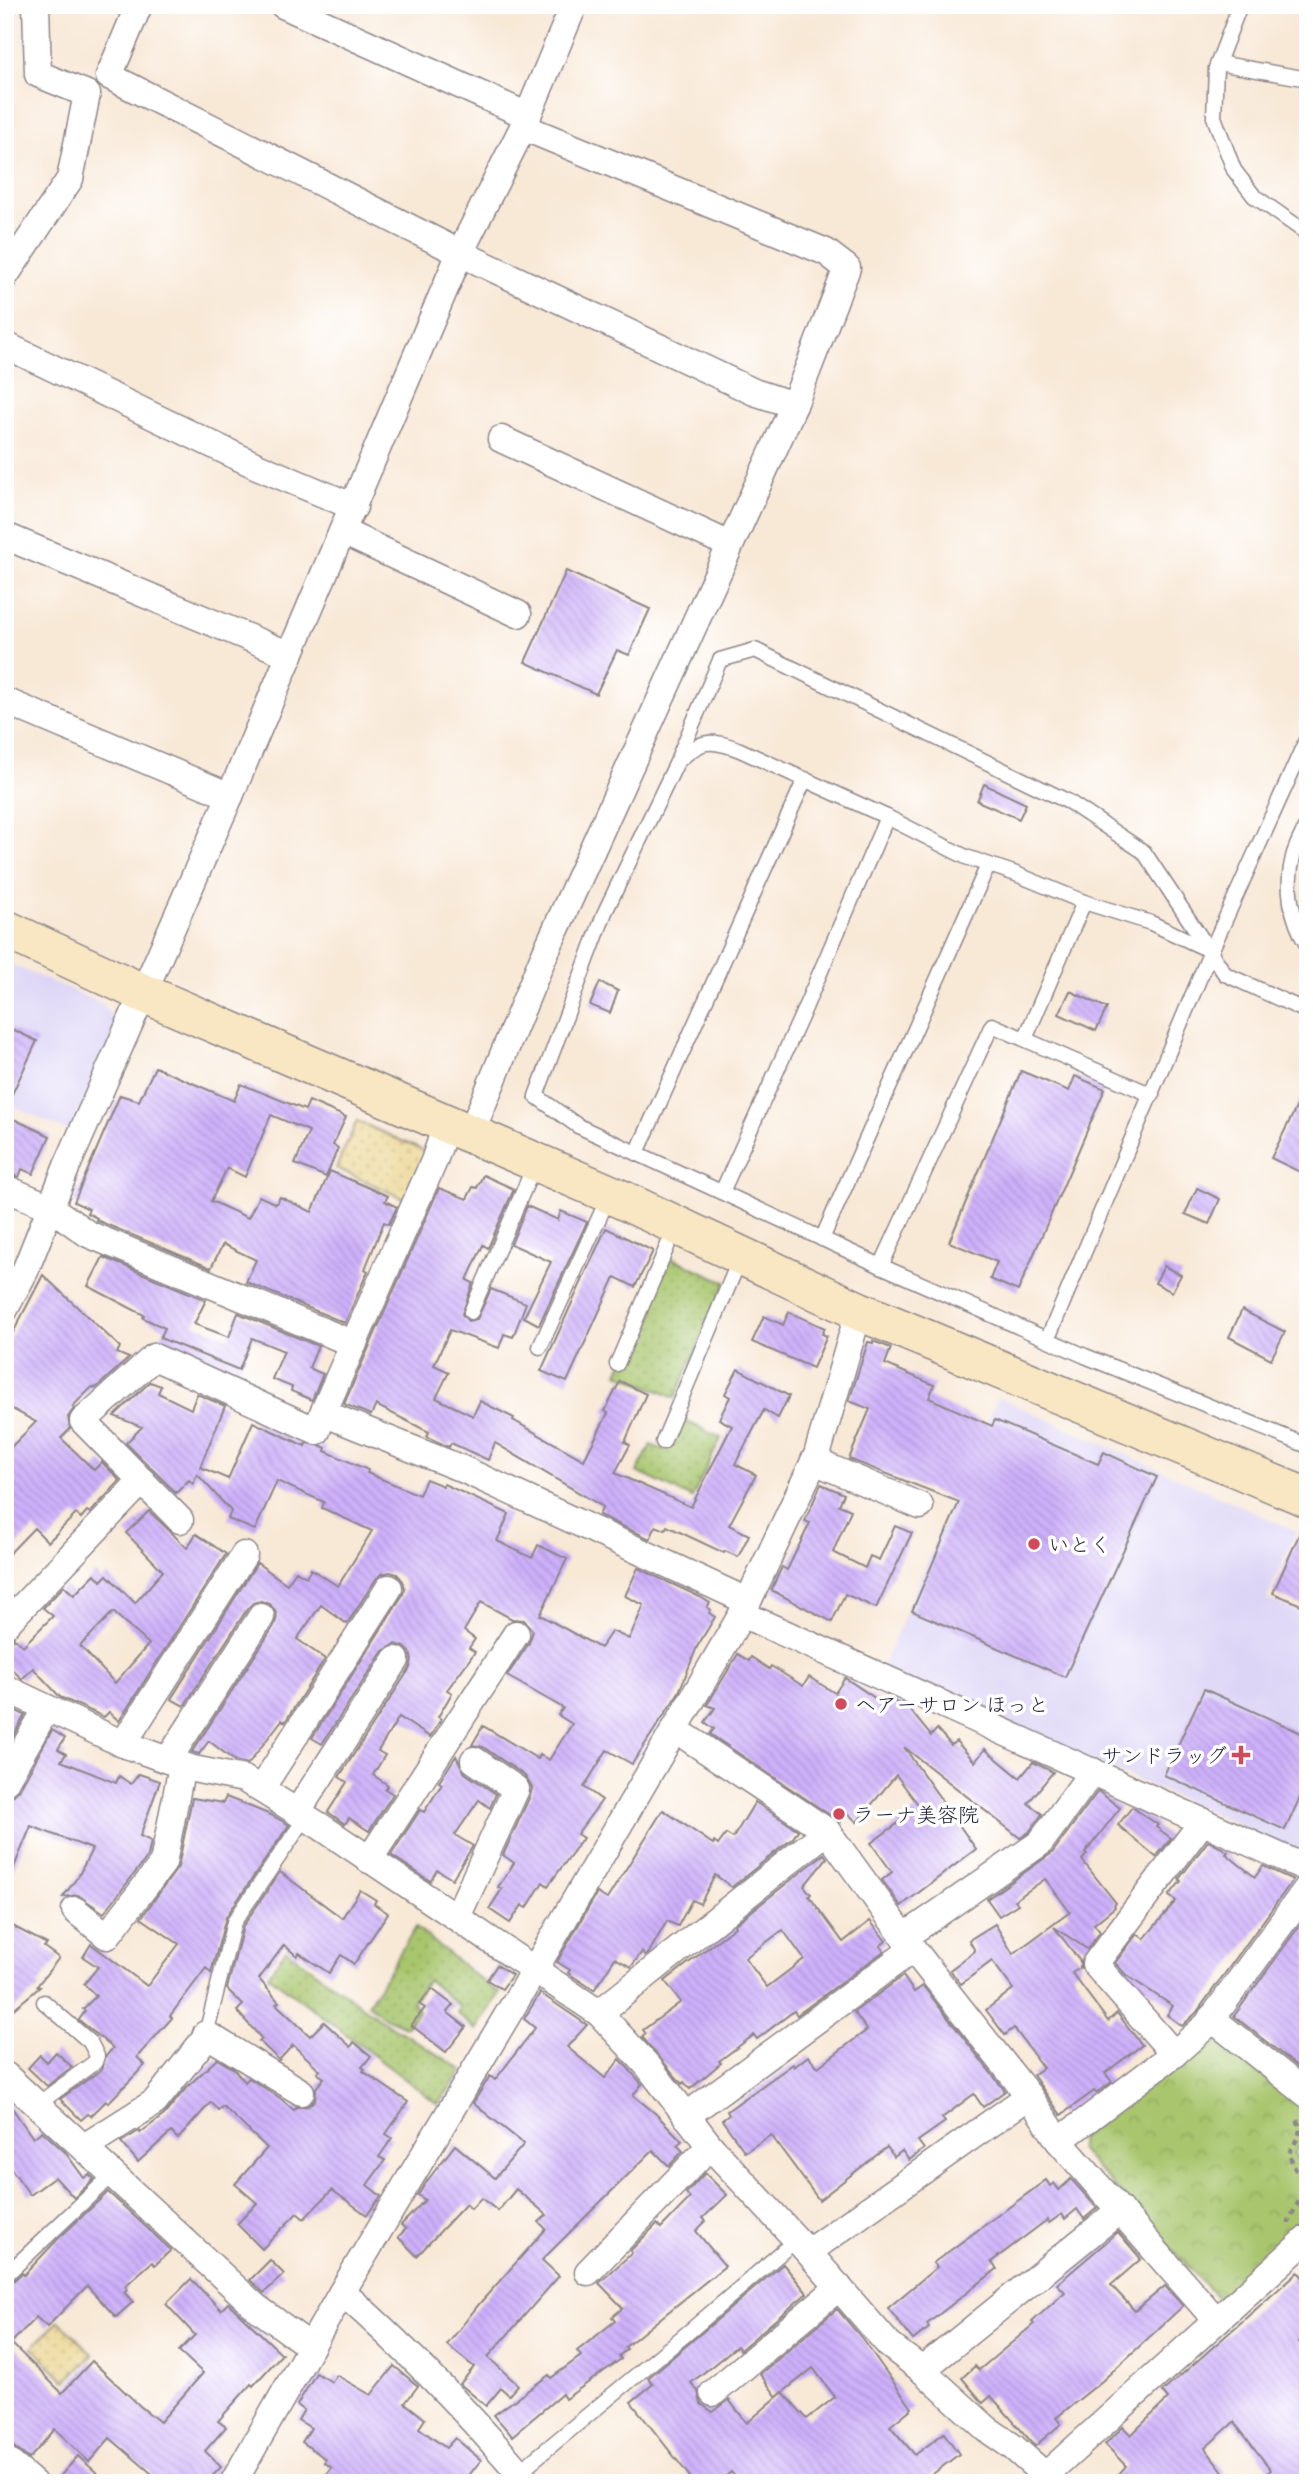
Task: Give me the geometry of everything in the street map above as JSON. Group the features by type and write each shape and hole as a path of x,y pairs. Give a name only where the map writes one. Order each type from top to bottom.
{"street":[{"path":"5,276 70,179 87,94 38,74 36,5"},
{"path":"139,5 109,76 460,253 754,392 794,405"},
{"path":"180,1520 83,1421 154,1357 317,1431 435,1161 459,1128 542,960 794,405 847,268 826,252 525,122 283,5"},
{"path":"5,1309 25,1271 230,796 460,253 525,122 574,5"},
{"path":"5,345 257,466 354,507"},
{"path":"501,439 730,545"},
{"path":"343,532 518,614"},
{"path":"5,536 290,654"},
{"path":"5,701 230,796"},
{"path":"5,929 143,993 610,1194 859,1311 1308,1497"},
{"path":"5,1188 50,1208 88,1234 354,1344"},
{"path":"233,2483 342,2292 676,1730 744,1608 814,1461 859,1311"},
{"path":"323,1413 460,1468 744,1608 1308,1868"},
{"path":"814,1461 920,1506"},
{"path":"5,1625 142,1481"},
{"path":"123,1744 244,1555"},
{"path":"261,1789 389,1588"},
{"path":"75,1910 107,1936 163,1863 175,1763 261,1617"},
{"path":"369,1860 516,1634"},
{"path":"301,1815 396,1660"},
{"path":"7,1690 123,1744 175,1763 244,1779 599,2013 648,2066 710,2146 889,2345 922,2370 987,2429 1013,2446 1049,2479 1216,2320 1307,2242"},
{"path":"5,1782 47,1708"},
{"path":"676,1730 827,1831 909,1943 1030,2096 1059,2141 1216,2320"},
{"path":"457,1917 516,1789 474,1760"},
{"path":"687,2116 1040,1843 1093,1771"},
{"path":"1174,2054 1096,1964 1203,1821"},
{"path":"599,2013 827,1831"},
{"path":"1059,2141 1174,2054 1211,2018 1308,1887"},
{"path":"1211,2018 1301,2090"},
{"path":"84,2147 155,2102 206,2034 301,2092"},
{"path":"5,2074 256,2307 311,2347"},
{"path":"802,2246 1030,2096"},
{"path":"588,2272 710,2146"},
{"path":"922,2370 1119,2210"},
{"path":"713,2393 839,2287"},
{"path":"342,2292 377,2323 524,2478"},
{"path":"5,2459 33,2483"}],"lane":[{"path":"1241,5 1216,68 1214,117 1234,170 1254,196 1308,234"},
{"path":"1218,63 1308,79"},
{"path":"1308,1012 1225,974 1144,852 1069,802 755,650 720,660 677,762 605,912 537,1096 578,1126 881,1266 1085,1356 1308,1446"},
{"path":"1048,1338 1211,951 1308,736"},
{"path":"677,762 697,743 719,741 887,817 966,857 1084,902 1151,923 1211,951"},
{"path":"637,1153 805,779"},
{"path":"722,1192 887,817"},
{"path":"1308,822 1293,857 1289,896 1298,931 1308,947"},
{"path":"822,1239 988,864"},
{"path":"1025,1039 1084,902"},
{"path":"881,1266 992,1025 1152,1095"},
{"path":"471,1312 536,1162"},
{"path":"540,1346 610,1194"},
{"path":"617,1364 676,1225"},
{"path":"663,1442 742,1255"},
{"path":"206,2034 234,1922 301,1815"},
{"path":"38,2104 95,2062 97,2056 90,2042 44,2001"},
{"path":"5,2276 114,2174"},
{"path":"524,2478 691,2330 802,2246"}],"path":[{"path":"1301,2090 1282,2101 1283,2106 1301,2123 1301,2132 1289,2153 1306,2188 1289,2220 1289,2228 1307,2242"}],"shaded area":[{"path":"5,962 103,1004 118,1026 69,1132 5,1102"},
{"path":"998,1397 1296,1531 1267,1599 1308,1617 1308,1855 882,1668"}],"green space":[{"path":"670,1257 726,1282 675,1398 618,1373"},
{"path":"679,1418 721,1438 692,1498 637,1472 651,1445 664,1450"},
{"path":"416,1927 500,1993 476,2030 457,2013 460,2007 428,1980 412,2002 419,2010 406,2027 385,2018 368,2004"},
{"path":"286,1950 378,2018 463,2070 438,2104 268,1975"},
{"path":"1220,2040 1308,2112 1308,2134 1293,2154 1308,2167 1308,2218 1294,2237 1228,2296 1216,2297 1079,2149 1081,2136 1203,2042"}],"sand":[{"path":"357,1121 429,1153 407,1200 336,1168"},
{"path":"59,2321 93,2355 66,2381 32,2347"}],"building":[{"path":"566,571 650,609 629,655 617,650 596,694 525,662"},
{"path":"984,784 1026,804 1019,819 977,801"},
{"path":"600,982 618,991 610,1013 590,1005"},
{"path":"1070,991 1107,1008 1096,1031 1059,1014"},
{"path":"5,1026 37,1041 5,1109"},
{"path":"155,1067 234,1101 241,1084 305,1110 309,1101 346,1117 333,1145 338,1148 326,1177 295,1164 309,1131 271,1115 245,1177 227,1168 211,1201 248,1218 259,1196 276,1204 280,1197 312,1212 330,1171 388,1196 385,1201 397,1207 389,1224 384,1222 365,1269 368,1271 345,1323 246,1282 256,1260 223,1244 211,1268 96,1220 97,1218 87,1213 89,1209 74,1202 120,1095 139,1101"},
{"path":"1021,1071 1069,1091 1075,1076 1105,1089 1018,1291 990,1279 997,1262 949,1242"},
{"path":"1308,1084 1308,1176 1271,1158"},
{"path":"5,1115 50,1136 33,1174 22,1169 19,1177 5,1173"},
{"path":"483,1175 514,1189 488,1248 483,1245 467,1280 473,1283 462,1314 468,1321 477,1319 491,1289 526,1303 513,1337 504,1334 499,1348 450,1330 434,1365 449,1372 436,1398 473,1416 480,1401 584,1460 608,1413 605,1411 620,1381 646,1394 625,1442 630,1445 615,1473 691,1507 732,1426 719,1419 730,1397 725,1394 738,1369 789,1396 778,1418 764,1410 735,1464 756,1475 729,1525 749,1535 738,1557 667,1526 665,1530 656,1526 650,1539 599,1515 603,1507 495,1443 488,1460 451,1443 449,1447 427,1437 429,1432 376,1405 371,1415 344,1404 439,1188 467,1199 473,1187 477,1188"},
{"path":"1197,1188 1220,1199 1209,1224 1185,1214"},
{"path":"527,1206 558,1220 561,1211 587,1222 539,1325 524,1317 551,1262 511,1244"},
{"path":"606,1228 653,1251 635,1287 615,1277 567,1382 541,1371"},
{"path":"103,1257 206,1300 194,1324 229,1337 238,1313 318,1346 309,1368 323,1374 312,1400 291,1391 292,1387 272,1379 284,1351 252,1338 239,1370 160,1338 165,1328 88,1286"},
{"path":"1164,1266 1181,1275 1172,1292 1155,1283"},
{"path":"43,1275 120,1347 117,1353 129,1358 73,1406 75,1407 68,1417 70,1429 61,1438 94,1470 102,1462 120,1481 90,1513 87,1511 81,1518 76,1514 48,1542 34,1528 5,1558 5,1453 36,1422 5,1405 5,1348"},
{"path":"1242,1310 1285,1332 1271,1359 1229,1337"},
{"path":"789,1312 825,1328 822,1334 827,1336 813,1368 752,1342 764,1316 783,1325"},
{"name":"いとく","path":"873,1341 891,1348 885,1364 934,1385 929,1398 992,1426 995,1420 1098,1464 1104,1452 1157,1477 1065,1677 912,1611 959,1502 849,1459 870,1409 849,1401 868,1342"},
{"path":"150,1382 161,1386 158,1393 191,1409 197,1394 225,1406 200,1467 228,1479 253,1422 305,1446 306,1443 322,1446 326,1448 325,1451 368,1470 367,1473 419,1495 426,1479 443,1486 444,1484 509,1514 497,1541 532,1558 538,1545 567,1559 540,1615 600,1648 612,1631 629,1639 644,1605 625,1596 638,1568 710,1603 707,1607 711,1610 709,1613 715,1617 697,1647 679,1692 632,1764 607,1750 584,1787 602,1800 577,1834 583,1838 548,1886 543,1882 527,1908 522,1905 510,1923 489,1909 502,1889 498,1887 514,1863 503,1855 532,1788 525,1776 483,1747 472,1745 483,1726 538,1759 540,1755 549,1760 572,1724 558,1715 563,1708 507,1676 529,1643 533,1631 524,1620 512,1619 481,1602 464,1631 475,1639 469,1648 475,1652 447,1690 452,1693 430,1737 399,1717 378,1751 385,1755 373,1775 388,1785 385,1789 393,1794 369,1831 349,1818 345,1824 328,1812 347,1782 339,1777 410,1668 410,1652 396,1644 383,1651 322,1744 312,1738 402,1596 405,1589 397,1574 390,1572 376,1579 347,1624 321,1605 297,1639 325,1659 285,1722 282,1720 248,1764 235,1761 209,1741 199,1754 192,1752 274,1626 277,1617 270,1604 261,1601 248,1608 184,1706 171,1699 257,1563 287,1584 296,1571 306,1577 311,1569 338,1586 372,1531 322,1508 324,1502 277,1481 255,1530 228,1519 231,1511 197,1474 193,1484 189,1480 176,1493 126,1443 142,1427 114,1416"},
{"path":"821,1484 844,1494 839,1505 851,1510 833,1552 865,1568 870,1556 879,1560 895,1526 912,1533 876,1608 845,1594 832,1622 771,1590 782,1567 787,1570 810,1523 805,1521"},
{"path":"149,1511 187,1548 196,1534 226,1554 119,1721 109,1712 104,1717 60,1697 33,1668 22,1679 5,1663 5,1648 14,1638 23,1646 53,1616 43,1608 64,1586 74,1595 95,1574 101,1581 107,1575 135,1603 163,1571 126,1533","holes":["113,1612 149,1644 115,1683 80,1646"]},
{"path":"1308,1519 1308,1608 1273,1593"},
{"path":"738,1654 749,1661 751,1657 769,1669 771,1666 803,1686 809,1677 835,1693 845,1678 884,1704 891,1699 900,1705 902,1703 931,1736 937,1729 951,1745 956,1741 975,1762 985,1749 1020,1778 1033,1762 1053,1772 1028,1803 1042,1814 1029,1832 1020,1838 904,1747 976,1849 901,1906 882,1880 892,1872 871,1843 920,1807 896,1775 857,1822 847,1813 840,1822 710,1734 714,1729 705,1722 715,1708 707,1705"},
{"name":"サンドラッグ","path":"1204,1689 1308,1736 1308,1780 1285,1830 1164,1775"},
{"path":"5,1706 25,1715 5,1750"},
{"path":"52,1730 65,1738 58,1749 66,1754 61,1761 116,1783 119,1776 131,1784 139,1774 160,1781 140,1836 151,1841 148,1856 104,1913 78,1895 63,1897 79,1875 92,1849 31,1826 5,1889 5,1798 19,1790"},
{"path":"456,1756 465,1773 496,1794 490,1808 479,1800 455,1835 473,1846 452,1879 437,1870 430,1881 391,1855 420,1810 424,1812"},
{"path":"1098,1791 1120,1808 1082,1860 1116,1903 1115,1907 1094,1924 1100,1932 1087,1949 1054,1927 1080,1961 1080,1968 1072,1973 1108,2021 1117,2013 1142,2045 1105,2073 1112,2082 1096,2093 1094,2091 1061,2115 1033,2075 1043,2068 1014,2028 1005,2035 986,2010 1013,1989 992,1961 961,1984 950,1970 975,1951 969,1940 995,1924 1013,1954 1070,1912 1045,1879 1015,1900 1018,1904 999,1916 987,1899 1052,1853"},
{"path":"226,1797 289,1825 226,1917 211,1973 206,1968 170,2016 172,2018 137,2057 145,2065 108,2103 106,2101 91,2116 88,2114 81,2120 60,2099 101,2070 106,2056 113,2048 79,2020 85,2011 83,2009 96,1996 84,1984 98,1967 83,1957 91,1944 147,1986 179,1944 141,1918 178,1867 192,1798 223,1803"},
{"path":"755,1802 798,1830 793,1838 732,1887 715,1875 700,1904 692,1900 678,1926 667,1921 648,1954 645,1956 642,1952 631,1967 615,1958 594,1990 568,1973 570,1970 557,1962 597,1893 607,1899 663,1810 718,1845 726,1834 733,1838"},
{"path":"1132,1807 1171,1838 1156,1857 1118,1825"},
{"path":"1208,1841 1228,1852 1226,1854 1255,1877 1263,1866 1293,1880 1196,2013 1182,2026 1167,2015 1173,2006 1126,1975 1115,1963 1137,1934 1144,1939 1176,1901 1169,1896"},
{"path":"824,1854 827,1858 804,1886 811,1894 809,1896 843,1942 870,1921 886,1941 880,1946 884,1951 797,2015 794,2011 757,2039 754,2035 719,2061 721,2063 690,2089 684,2082 682,2084 642,2037 646,2034 643,2030 681,2002 665,1981 735,1927 734,1925","holes":["783,1930 804,1959 767,1987 745,1958"]},
{"path":"280,1872 342,1918 360,1890 376,1900 374,1904 388,1913 354,1964 341,1955 329,1973 299,1953 297,1956 284,1945 259,1979 279,2002 276,2004 310,2036 324,2022 351,2047 354,2042 371,2056 362,2067 365,2069 363,2071 408,2102 386,2134 392,2138 379,2157 385,2160 367,2185 381,2196 367,2215 332,2190 304,2219 297,2213 262,2249 237,2224 257,2203 235,2184 267,2148 223,2106 218,2110 211,2102 178,2139 171,2132 138,2162 121,2142 139,2131 140,2133 164,2115 187,2087 217,2059 234,2069 245,2082 249,2078 294,2110 296,2107 308,2106 315,2100 316,2088 324,2078 317,2073 320,2070 293,2045 279,2060 259,2041 262,2039 237,2011 243,2005 227,1989 243,1926"},
{"path":"1308,1914 1308,2075 1234,2016"},
{"path":"5,1922 47,1944 44,1947 59,1958 37,1986 40,1987 5,2016"},
{"path":"497,1965 512,1975 502,1989 487,1980"},
{"path":"903,1976 914,1992 923,1986 1005,2091 983,2107 974,2094 942,2118 945,2122 918,2141 924,2149 909,2160 902,2151 894,2157 887,2147 819,2200 771,2135 745,2152 722,2120 729,2115 727,2111 793,2064 794,2067 808,2056 818,2067 867,2030 854,2012"},
{"path":"432,1989 453,2005 447,2012 466,2027 446,2052 411,2025 425,2008 419,2004"},
{"path":"540,1993 587,2025 567,2047 605,2078 620,2059 642,2084 633,2095 682,2141 677,2145 683,2151 669,2166 653,2150 542,2260 559,2276 488,2357 518,2385 509,2395 501,2388 486,2406 460,2384 474,2367 447,2345 480,2303 546,2229 539,2222 547,2215 516,2189 498,2211 481,2198 471,2209 466,2204 417,2256 398,2237 406,2229 401,2225 425,2200 418,2195 455,2145 495,2178 524,2144 473,2103 490,2076 495,2080 535,2028 524,2019"},
{"path":"56,2052 72,2067 47,2086 28,2068 40,2055 47,2062"},
{"path":"5,2098 33,2138 42,2131 65,2152 84,2178 89,2174 94,2179 74,2198 55,2177 30,2195 5,2160"},
{"path":"705,2173 727,2195 703,2218 706,2221 696,2231 725,2266 625,2347 627,2349 619,2356 621,2359 565,2399 562,2394 512,2436 494,2415 549,2375 551,2378 581,2356 577,2351 615,2321 612,2317 623,2308 599,2283 632,2253 630,2251 657,2224 661,2228 690,2198 686,2193"},
{"path":"1071,2179 1097,2208 1084,2219 1077,2209 1065,2219 1062,2214 1049,2223 1047,2220 991,2262 997,2269 927,2324 929,2328 913,2340 888,2308 937,2267 933,2263 1046,2180 1050,2186 1054,2183 1059,2190"},
{"path":"108,2192 171,2250 155,2265 152,2262 125,2286 127,2289 124,2292 133,2302 116,2317 87,2286 47,2327 36,2317 11,2343 62,2393 92,2361 160,2422 203,2373 179,2351 195,2335 166,2304 191,2279 221,2310 228,2303 282,2354 218,2421 226,2427 205,2451 221,2467 206,2483 142,2483 151,2473 110,2438 89,2462 55,2429 29,2459 5,2440 5,2285 22,2273 24,2275"},
{"path":"1118,2232 1141,2259 1111,2285 1135,2311 1165,2286 1183,2306 1102,2381 1056,2418 1061,2424 1035,2446 991,2396 983,2403 962,2378 975,2366 979,2370 1034,2324 1032,2322 1065,2292 1057,2284"},
{"path":"270,2260 284,2274 264,2293 250,2280"},
{"path":"783,2264 807,2293 740,2350 737,2346 691,2383 698,2391 701,2404 713,2412 729,2400 747,2423 780,2395 777,2397 760,2374 837,2309 861,2337 912,2408 890,2426 915,2455 944,2433 959,2454 921,2483 740,2483 731,2472 718,2483 695,2483 631,2402 653,2384 648,2378","holes":["813,2368 835,2397 807,2419 783,2392"]},
{"path":"1298,2272 1308,2283 1308,2335 1299,2342 1308,2355 1308,2483 1254,2483 1271,2470 1234,2422 1205,2448 1232,2483 1111,2483 1126,2466 1105,2444 1123,2427 1131,2435 1168,2399 1162,2392"},
{"path":"394,2366 418,2386 405,2403 425,2419 419,2428 446,2448 455,2438 481,2460 463,2483 319,2483 332,2468 324,2462 326,2459 302,2442 311,2428 298,2420 304,2410 297,2405 316,2373 332,2382 336,2375 371,2395"},
{"path":"78,2456 108,2483 54,2483"}],"place":[{"name":"いとく","path":"1034,1544"},
{"name":"ヘアーサロン ほっと","path":"841,1704"},
{"name":"サンドラッグ","path":"1241,1755"},
{"name":"ラーナ美容院","path":"839,1814"}]}
